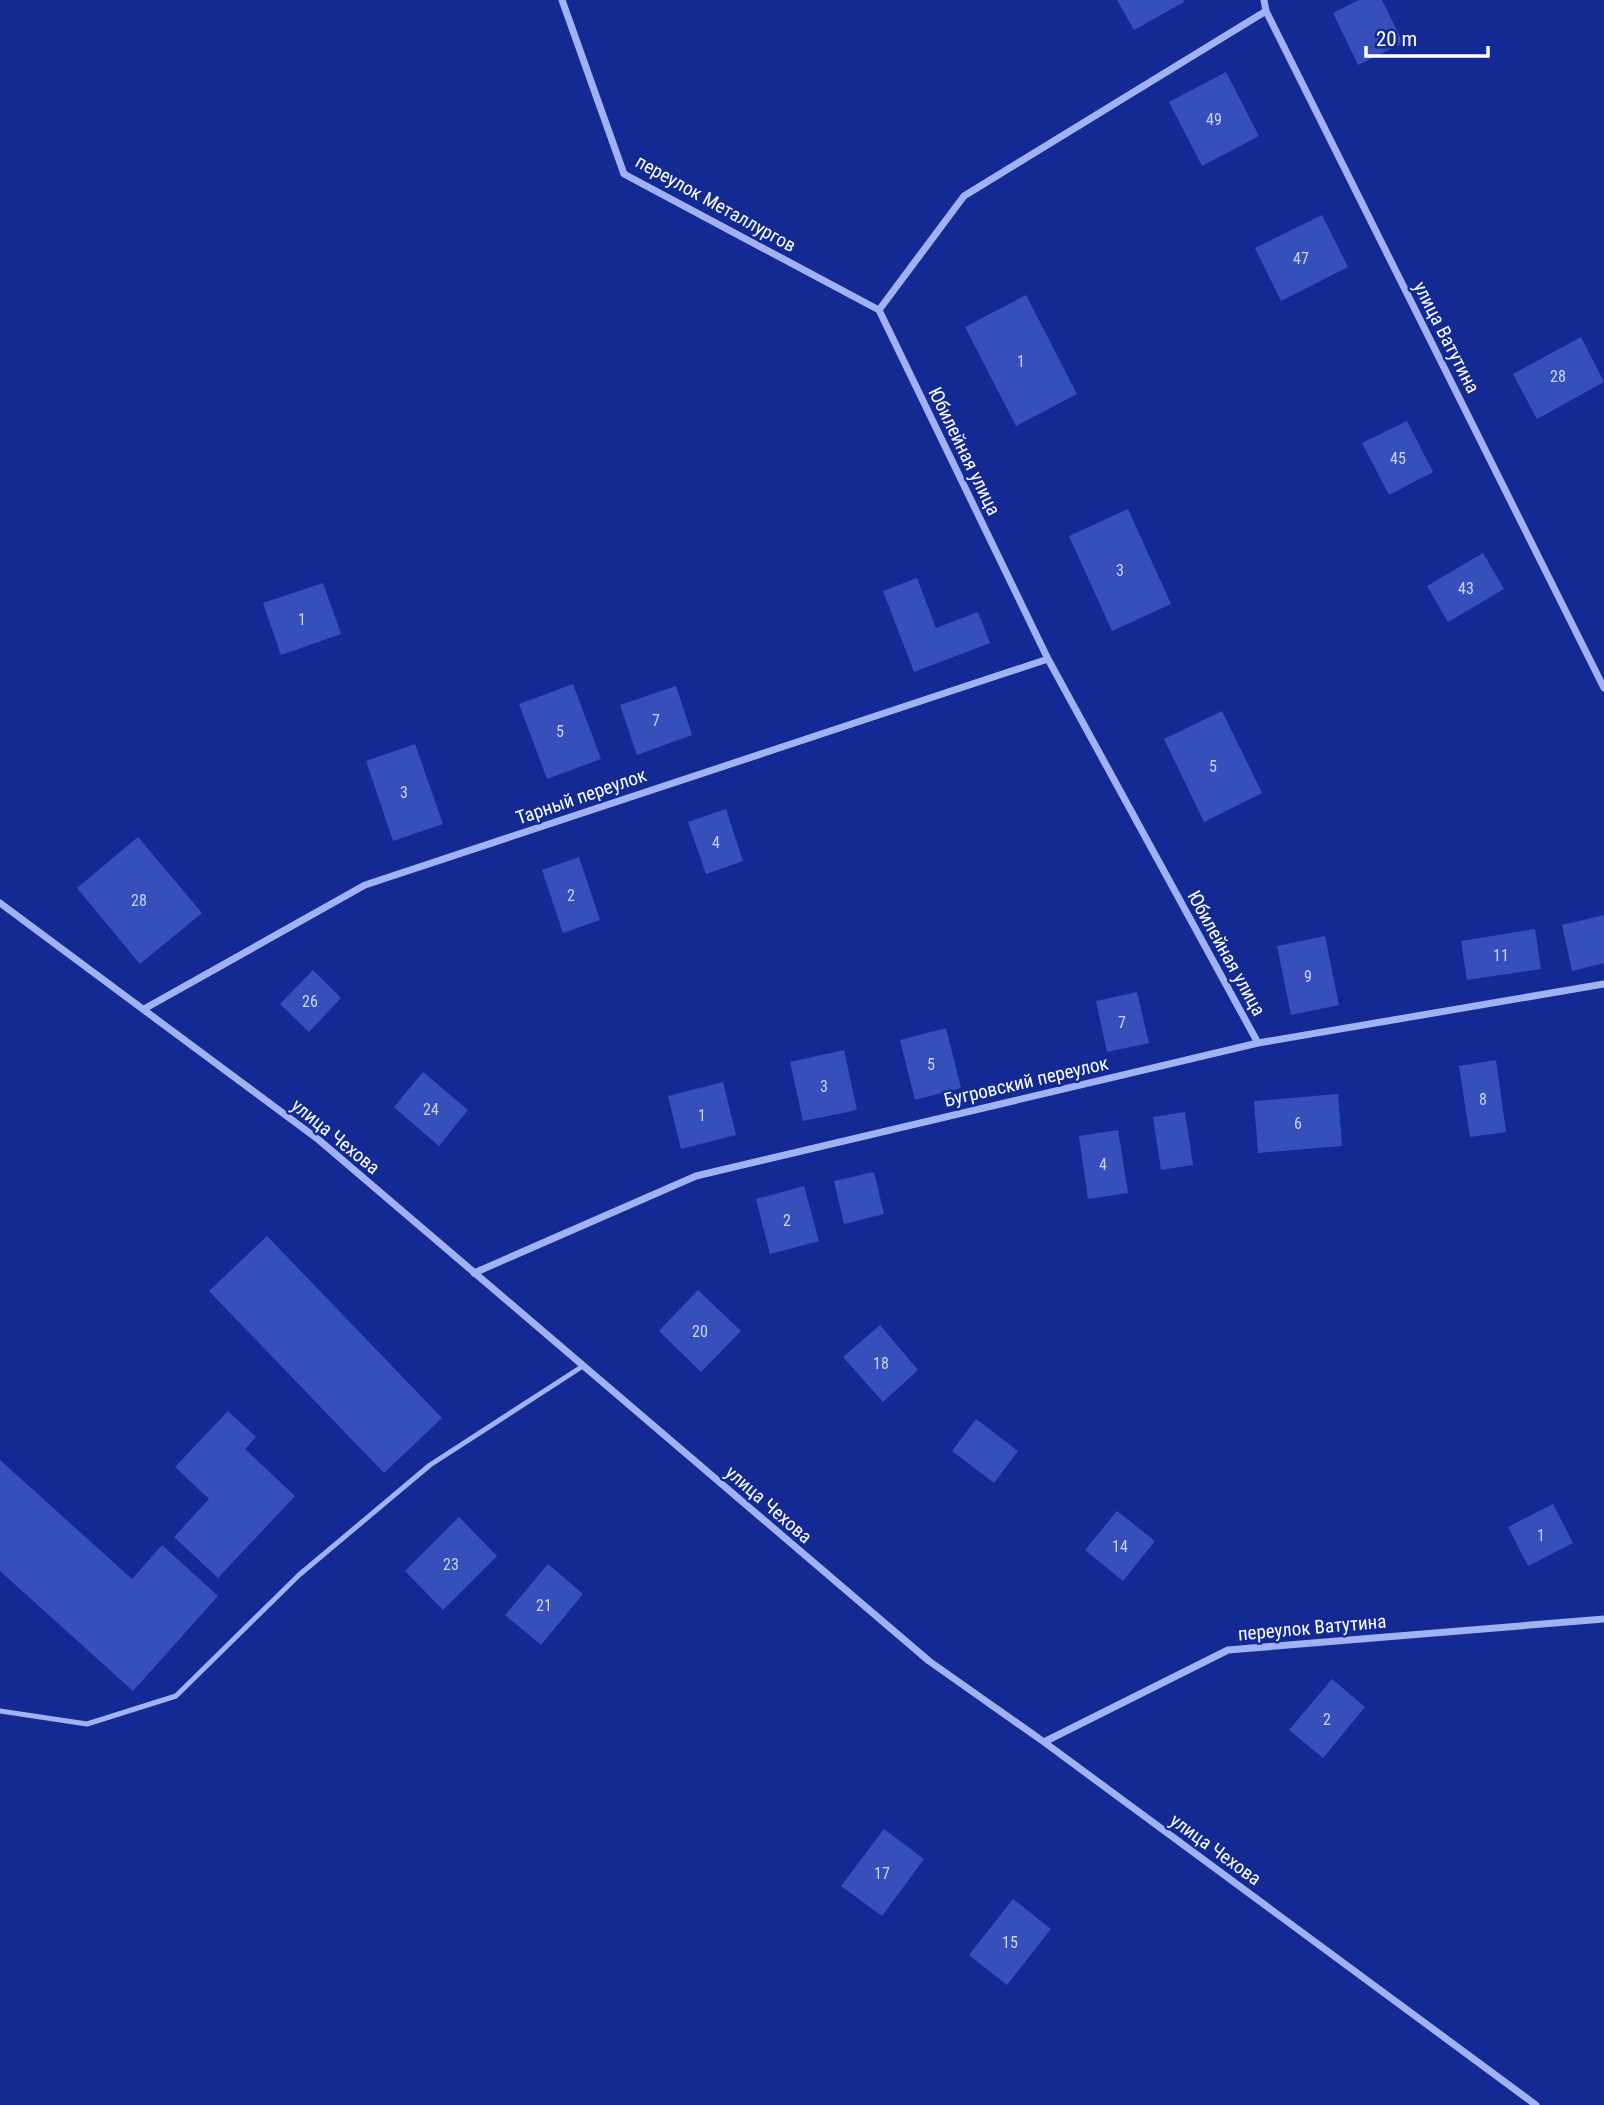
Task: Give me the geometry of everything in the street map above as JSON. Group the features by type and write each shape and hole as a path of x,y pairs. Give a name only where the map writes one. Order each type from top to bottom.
{"street":[{"name":"переулок Металлургов","path":"562,0 624,174 879,310"},
{"name":"улица Ватутина","path":"1264,0 1266,11 1604,688"},
{"path":"879,310 964,196 1266,11"},
{"name":"Юбилейная улица","path":"879,310 1048,659 1258,1043"},
{"name":"Тарный переулок","path":"144,1009 365,885 1048,659"},
{"name":"улица Чехова","path":"0,903 319,1140 929,1661 1044,1742 1536,2105"},
{"name":"Бугровский переулок","path":"474,1273 696,1176 1258,1043 1604,985"},
{"name":"переулок Ватутина","path":"1044,1742 1228,1650 1604,1619"}],"lane":[{"path":"0,1711 87,1724 176,1696 299,1575 430,1465 583,1366"}],"building":[{"path":"1117,0 1183,0 1184,2 1134,30"},
{"path":"1359,0 1382,0 1403,43 1358,65 1333,13"},
{"path":"1226,72 1259,136 1202,166 1169,102"},
{"path":"1322,215 1348,267 1281,301 1255,248"},
{"path":"1026,295 1077,394 1016,426 965,327"},
{"path":"1581,337 1604,382 1537,419 1513,374"},
{"path":"1407,421 1433,472 1389,495 1362,443"},
{"path":"1128,509 1171,604 1112,631 1069,536"},
{"path":"1483,553 1504,589 1448,622 1427,586"},
{"path":"917,578 936,628 978,612 990,643 914,672 883,591"},
{"path":"323,583 341,634 281,655 263,603"},
{"path":"573,684 601,759 547,779 519,704"},
{"path":"676,686 692,735 637,755 620,705"},
{"path":"1222,711 1262,793 1204,822 1164,739"},
{"path":"415,744 443,824 393,841 366,761"},
{"path":"726,809 743,861 706,874 688,822"},
{"path":"138,837 202,913 140,964 77,888"},
{"path":"579,857 600,920 563,933 542,870"},
{"path":"1604,915 1604,963 1572,971 1562,925"},
{"path":"1535,929 1541,969 1467,980 1461,941"},
{"path":"1325,936 1339,1005 1291,1015 1277,946"},
{"path":"313,970 341,998 309,1032 280,1004"},
{"path":"1137,992 1149,1043 1107,1052 1096,1001"},
{"path":"946,1028 961,1088 915,1100 900,1040"},
{"path":"844,1050 857,1110 803,1121 790,1062"},
{"path":"1496,1060 1506,1132 1470,1137 1459,1066"},
{"path":"423,1072 468,1110 439,1146 394,1107"},
{"path":"723,1082 736,1135 681,1149 668,1096"},
{"path":"1338,1094 1342,1146 1258,1153 1254,1101"},
{"path":"1185,1112 1193,1165 1161,1170 1153,1117"},
{"path":"1118,1130 1128,1193 1088,1199 1079,1136"},
{"path":"874,1172 884,1214 844,1224 834,1181"},
{"path":"804,1186 819,1241 770,1254 756,1199"},
{"path":"267,1236 442,1418 384,1473 209,1291"},
{"path":"698,1290 741,1331 701,1372 659,1331"},
{"path":"880,1325 918,1370 883,1402 843,1357"},
{"path":"228,1411 256,1437 245,1449 295,1496 218,1578 174,1537 209,1499 175,1467"},
{"path":"976,1419 1018,1451 994,1483 952,1451"},
{"path":"0,1460 132,1579 162,1545 218,1596 133,1691 0,1571"},
{"path":"1553,1504 1573,1543 1528,1566 1508,1527"},
{"path":"1117,1511 1155,1541 1123,1581 1085,1550"},
{"path":"459,1517 497,1556 443,1610 405,1571"},
{"path":"548,1564 583,1594 541,1645 505,1615"},
{"path":"1332,1679 1365,1707 1323,1758 1289,1730"},
{"path":"884,1829 924,1859 882,1916 841,1886"},
{"path":"1013,1899 1051,1929 1007,1985 969,1955"}]}
